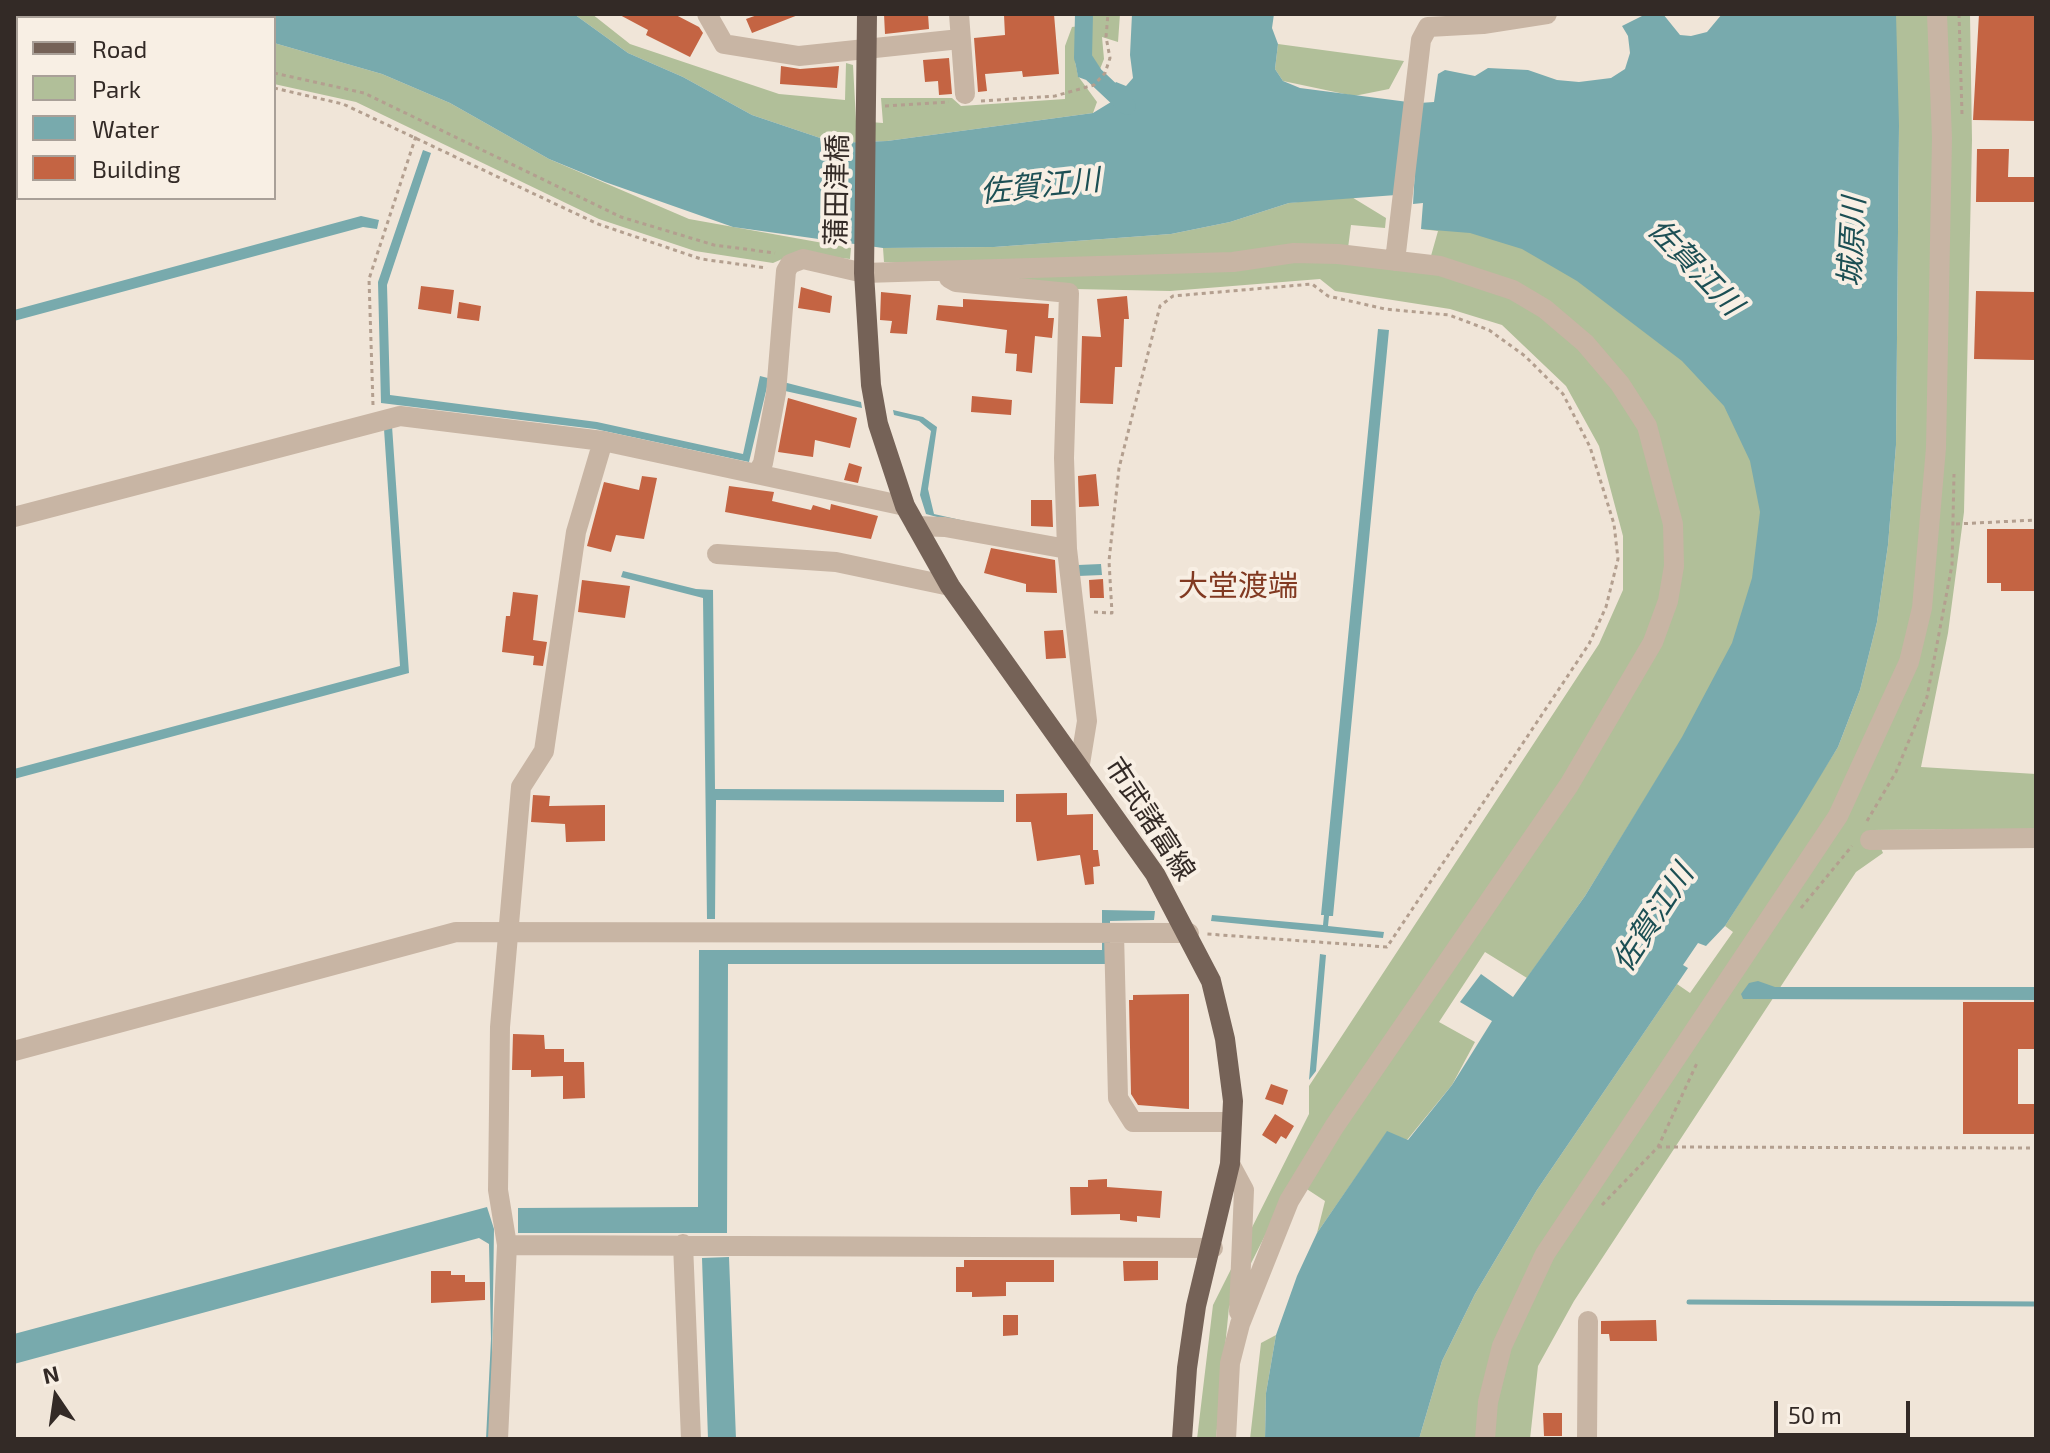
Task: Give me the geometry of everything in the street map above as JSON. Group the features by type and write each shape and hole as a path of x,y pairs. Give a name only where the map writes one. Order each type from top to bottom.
{"main road":[{"path":"867,14 867,49"},
{"name":"蒲田津橋","path":"864,273 867,49"},
{"name":"市武諸富線","path":"864,273 871,385 878,424 905,506 950,586 1080,764 1155,874 1189,933 1211,981 1225,1039 1232,1122 1230,1164 1213,1248 1196,1306 1187,1368 1182,1439"}],"street":[{"path":"707,14 724,44 799,56 960,39"},
{"path":"959,14 965,94"},
{"path":"1395,261 1421,40 1428,27 1495,23 1547,14"},
{"path":"1485,1439 1488,1402 1502,1346 1545,1254 1838,816 1909,662 1922,608 1936,448 1942,138 1937,14"},
{"path":"757,474 763,463 777,384 791,265 864,273 1233,262 1294,253 1451,269 1513,290 1545,309 1585,343 1620,384 1647,426 1673,524 1674,566 1668,601 1653,642 1569,785 1334,1127 1274,1231 1240,1324 1230,1363 1226,1439"},
{"path":"938,271 956,282 1069,293 1064,458 1067,549 1087,721 1080,764"},
{"path":"14,517 400,416 603,441 905,506"},
{"path":"498,1439 507,1245 498,1190 500,1027 511,932 521,787 544,751 576,532 603,441"},
{"path":"916,526 945,527 1067,549"},
{"path":"717,554 836,562 950,586"},
{"path":"1862,836 2036,838"},
{"path":"14,1051 456,932 1189,933"},
{"path":"1105,933 1118,1098 1133,1122 1232,1122"},
{"path":"1230,1164 1244,1190 1238,1271 1240,1324"},
{"path":"683,1244 691,1439"},
{"path":"507,1245 1213,1248"},
{"path":"1587,1439 1588,1321"}],"path":[{"path":"1094,85 1105,73 1110,58 1106,37 1108,14"},
{"path":"276,73 364,93 621,217 714,245 785,255 791,265"},
{"path":"276,88 343,104 598,224 701,259 791,265"},
{"path":"374,421 369,279 416,136"},
{"path":"1074,611 1112,613 1109,561 1119,468 1160,306 1173,296 1312,284 1328,296 1385,309 1449,315 1489,330 1525,356 1563,394 1590,447 1614,524 1618,559 1606,607 1589,644 1387,947 1189,933"},
{"path":"1955,524 2036,520"},
{"path":"1795,916 1862,836 1896,772 1927,697 1941,629"},
{"path":"1700,1056 1658,1147 2036,1148"}],"green space":[{"path":"574,14 592,14 630,44 779,94 845,100 846,63 853,65 856,121 883,123 881,98 952,98 961,106 1065,99 1065,46 1072,27 1080,26 1075,61 1078,76 1097,102 1093,113 887,141 835,143 752,115 683,77 628,53"},
{"path":"1091,14 1120,14 1118,42 1102,37 1104,59 1100,69 1089,52"},
{"path":"1880,14 1970,14 1972,140 1964,512 1948,633 1921,767 2036,774 2036,829 1873,830 1883,853 1856,872 1574,1301 1538,1366 1530,1439 1419,1439 1442,1361 1475,1294 1537,1190 1677,984 1690,993 1733,932 1725,926 1838,747 1860,690 1877,622 1888,545 1896,445 1899,127 1888,108"},
{"path":"276,44 382,74 450,103 549,159 689,219 851,248 850,259 796,253 773,263 695,251 599,219 356,102 276,84"},
{"path":"1278,44 1404,61 1389,89 1354,96 1283,81 1275,69"},
{"path":"1350,196 1386,218 1385,228 1351,225 1348,248 1427,270 1438,231 1421,229 1531,227 1742,406 1771,522 1725,669 1585,896 1527,978 1485,952 1439,1022 1475,1042 1452,1085 1407,1140 1387,1132 1317,1233 1325,1201 1293,1180 1229,1307 1216,1439 1197,1439 1213,1305 1309,1114 1309,1086 1599,644 1623,590 1623,536 1599,446 1566,386 1502,325 1450,309 1335,291 1320,279 1170,291 1075,289 943,265 884,262 883,248 994,247 1171,234 1230,222 1289,203"},
{"path":"1276,1335 1266,1393 1265,1439 1250,1439 1261,1343"}],"water":[{"name":"佐賀江川","path":"14,14 574,14 628,53 683,77 752,115 835,143 887,141 1093,113 1111,102 1106,94 1116,82 1126,86 1133,78 1130,55 1132,14 1274,14 1272,28 1278,44 1275,69 1283,81 1300,88 1408,102 1396,195 1289,203 1230,222 1171,234 994,247 883,248 733,227 605,182 549,159 450,103 382,74 276,44 276,16 16,16 14,51"},
{"path":"1079,14 1091,14 1089,52 1100,69 1089,81 1078,77 1075,61"},
{"path":"1646,14 1663,14 1680,35 1691,36 1707,32 1722,14 1896,14 1899,126 1896,445 1888,545 1877,622 1860,690 1838,747 1798,813 1725,926 1706,946 1698,943 1683,965 1688,968 1537,1190 1475,1294 1442,1361 1419,1439 1265,1439 1266,1393 1276,1335 1297,1276 1317,1233 1387,1131 1408,1140 1452,1085 1492,1021 1460,1002 1481,974 1513,997 1585,896 1682,737 1732,643 1752,578 1760,512 1750,461 1724,406 1682,361 1577,281 1522,249 1470,233 1421,229 1423,203 1413,204 1419,103 1434,102 1438,74 1445,70 1475,76 1488,68 1528,70 1557,80 1579,82 1611,78 1625,69 1630,53 1628,36 1622,26"},
{"path":"423,150 431,153 387,285 390,395 597,422 743,454 760,376 861,402 862,408 767,387 749,462 595,429 381,403 378,282"},
{"path":"361,216 379,220 377,229 363,227 14,321 14,310"},
{"path":"1378,329 1389,330 1333,916 1329,916 1328,926 1384,932 1383,938 1211,921 1212,915 1323,925 1324,915 1321,915"},
{"path":"893,410 923,417 937,427 928,489 934,514 983,525 981,529 926,514 920,495 931,431 919,421 894,415"},
{"path":"392,426 409,673 14,779 14,769 400,666 384,429"},
{"path":"1101,564 1102,575 1078,576 1078,565"},
{"path":"623,571 696,589 713,590 715,789 1004,790 1004,802 716,800 715,919 707,919 703,598 621,577"},
{"path":"1102,910 1155,911 1154,920 1110,921 1110,964 728,964 727,1233 518,1233 518,1208 698,1207 699,950 1102,950"},
{"path":"1320,954 1326,955 1316,1071 1309,1080"},
{"path":"1758,981 1775,987 2036,987 2036,1000 1743,999 1741,994 1749,983"},
{"path":"487,1207 494,1229 491,1439 486,1439 491,1339 489,1244 479,1238 14,1364 14,1334"},
{"path":"729,1257 736,1439 708,1439 702,1258"}],"building":[{"path":"618,14 674,14 699,27 703,33 690,57 646,35 648,30"},
{"path":"760,14 798,15 752,33 746,19"},
{"path":"884,14 928,14 929,29 885,34"},
{"path":"1054,14 1059,74 1023,77 1022,71 985,74 987,91 978,92 974,38 1005,35 1004,15"},
{"path":"1979,14 2036,14 2036,121 1973,120"},
{"path":"949,58 952,94 939,95 938,81 925,82 923,60"},
{"path":"781,66 800,69 839,66 837,88 780,84"},
{"path":"1977,149 2009,149 2008,177 2036,177 2036,202 1976,202"},
{"path":"421,286 454,290 451,314 418,309"},
{"path":"801,287 832,296 830,313 798,308"},
{"path":"1976,291 2036,292 2034,360 1974,359"},
{"path":"881,292 911,295 907,334 890,333 892,321 880,320"},
{"path":"1127,296 1129,319 1124,319 1122,367 1115,367 1113,404 1080,403 1082,336 1101,337 1097,299"},
{"path":"963,299 1049,304 1048,318 1054,318 1052,338 1035,336 1032,373 1016,371 1017,354 1005,353 1007,330 936,320 938,305 963,307"},
{"path":"459,302 481,306 479,321 457,318"},
{"path":"972,396 1012,400 1011,415 971,412"},
{"path":"788,398 857,418 850,448 815,440 813,457 778,452"},
{"path":"849,463 862,467 858,483 844,480"},
{"path":"1096,474 1099,506 1079,507 1078,476"},
{"path":"642,476 657,478 644,539 616,535 611,552 587,546 604,482 639,490"},
{"path":"729,486 774,492 772,501 811,510 813,505 830,510 831,504 878,516 871,539 725,512"},
{"path":"1031,500 1052,500 1053,527 1031,526"},
{"path":"1987,529 2036,529 2036,591 2001,591 2001,583 1987,583"},
{"path":"991,548 1055,560 1057,593 1026,592 1026,584 984,573"},
{"path":"1103,579 1104,598 1090,598 1089,580"},
{"path":"582,580 630,586 625,618 578,612"},
{"path":"513,592 538,595 533,640 547,642 543,666 533,665 534,656 502,652 506,616 510,616"},
{"path":"1063,630 1066,658 1046,659 1044,631"},
{"path":"1067,793 1067,815 1093,814 1093,850 1098,850 1100,866 1093,867 1094,884 1085,885 1080,855 1037,861 1031,822 1016,822 1016,794"},
{"path":"533,795 550,796 549,806 605,805 605,841 566,842 565,824 531,822"},
{"path":"1189,994 1189,1109 1138,1105 1131,1094 1129,1000 1133,1000 1133,995"},
{"path":"1963,1002 2036,1002 2036,1049 2018,1049 2018,1104 2036,1104 2036,1134 1963,1134"},
{"path":"513,1034 544,1035 545,1049 564,1049 564,1062 584,1062 585,1098 563,1099 563,1076 531,1077 531,1070 512,1070"},
{"path":"1271,1084 1288,1090 1283,1105 1265,1099"},
{"path":"1275,1114 1294,1126 1286,1139 1281,1136 1276,1144 1262,1135"},
{"path":"1107,1179 1107,1187 1162,1191 1160,1218 1137,1216 1137,1222 1120,1220 1120,1214 1071,1215 1070,1187 1088,1187 1088,1180"},
{"path":"964,1260 1054,1260 1054,1282 1006,1282 1006,1296 972,1297 972,1292 956,1292 956,1267 964,1267"},
{"path":"1123,1261 1158,1261 1158,1280 1124,1281"},
{"path":"431,1271 465,1275 465,1282 485,1282 485,1300 431,1303"},
{"path":"1003,1315 1018,1315 1018,1335 1003,1336"},
{"path":"1656,1320 1657,1341 1610,1341 1609,1334 1601,1334 1601,1321"},
{"path":"1543,1413 1562,1413 1562,1436 1544,1436"}],"waterway":[{"path":"1084,14 1083,58 1094,75 1127,106"},
{"path":"1689,1302 2036,1304"}],"district":[{"name":"大堂渡端","path":"1238,586"}],"water label":[{"name":"城原川","path":"1852,242"}]}
